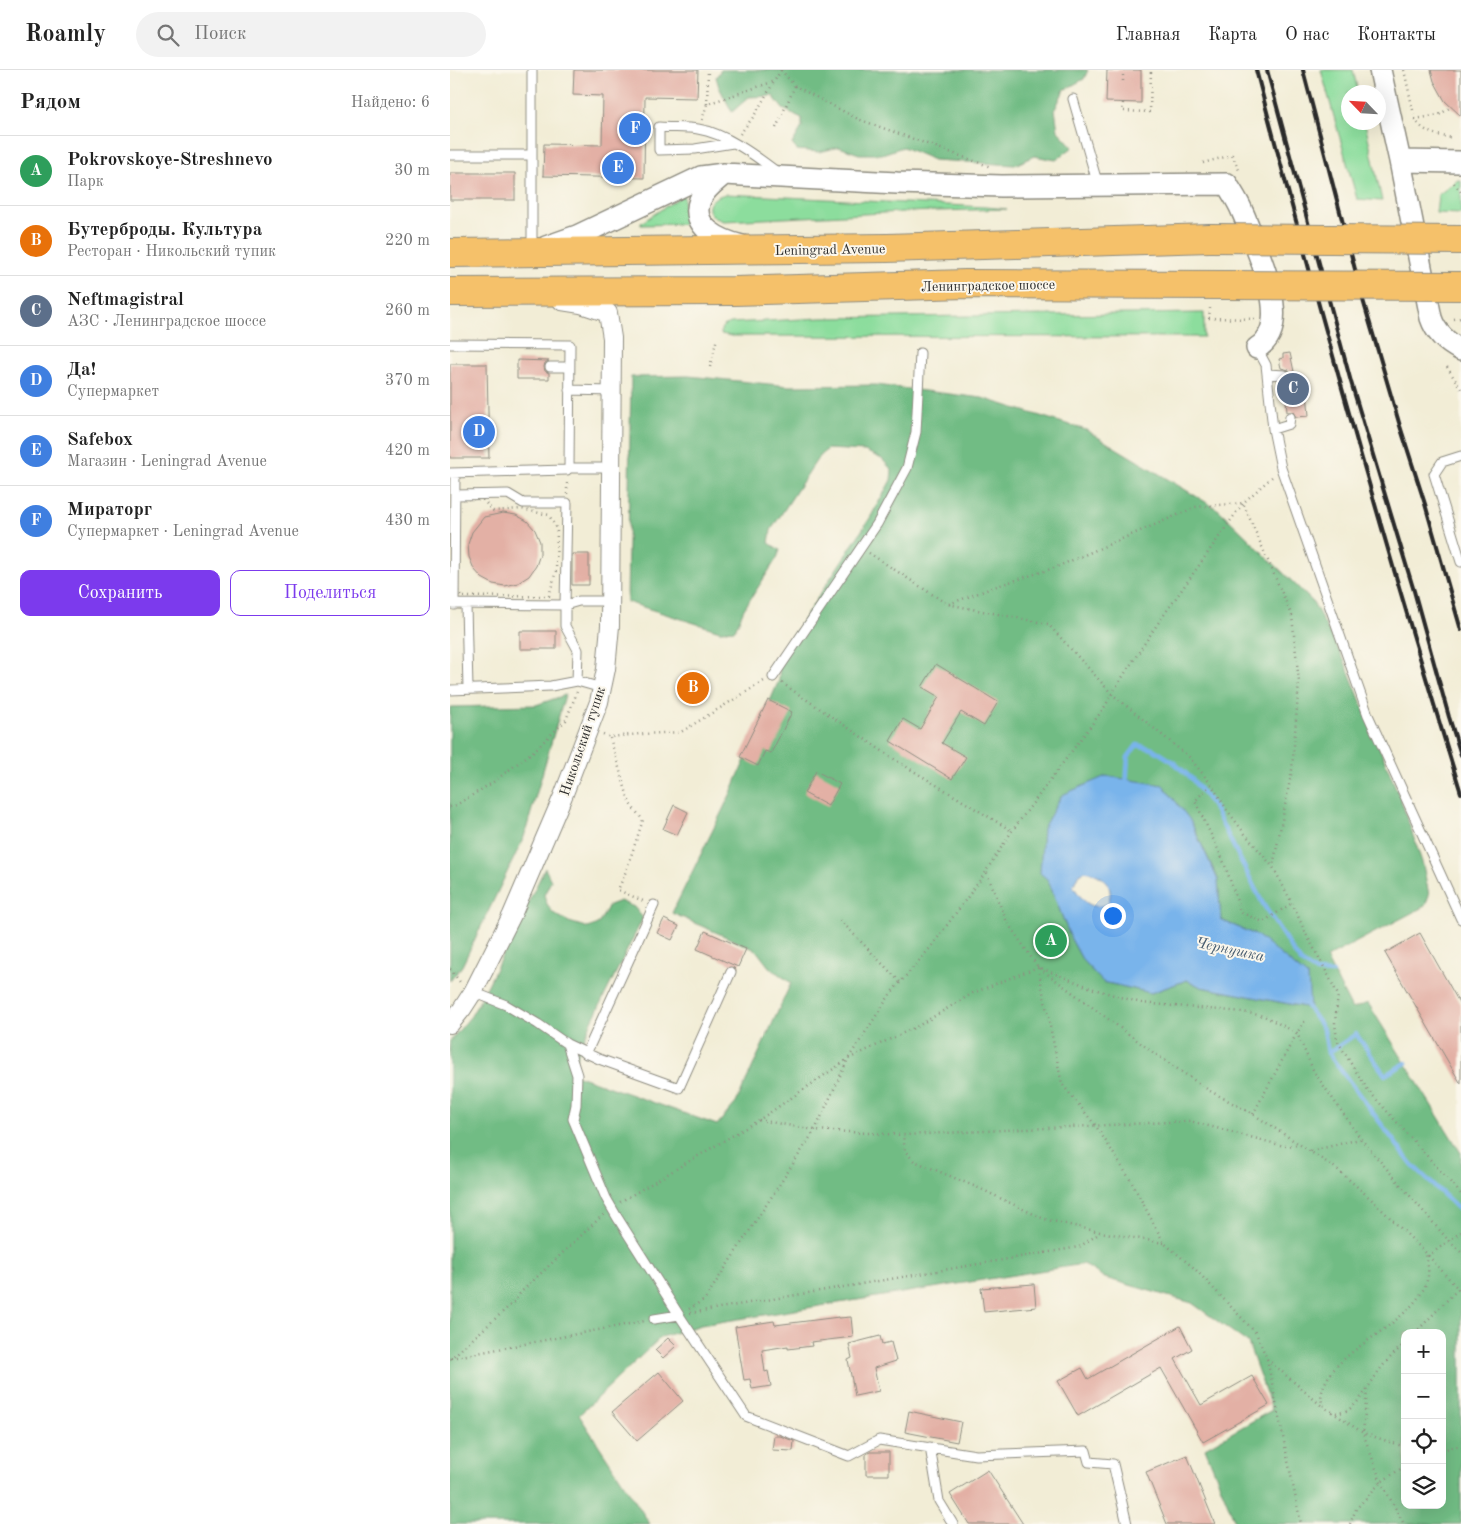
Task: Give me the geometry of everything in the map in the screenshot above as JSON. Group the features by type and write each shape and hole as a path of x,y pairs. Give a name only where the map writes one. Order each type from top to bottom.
{"main road":[{"name":"Leningrad Avenue","path":"450,253 897,248 1210,238 1461,240"},
{"name":"Ленинградское шоссе","path":"515,292 734,291 966,284 1216,296 1461,286"},
{"path":"450,292 515,292"}],"street":[{"path":"1380,70 1431,318 1442,337 1461,350"},
{"path":"1400,161 1461,162"},
{"path":"532,252 577,236 701,177 724,174 897,183 1002,186 1227,184 1242,209 1268,277 1273,300 1273,318 1270,332 1263,344 1257,348"},
{"path":"724,174 708,188 700,199 698,207 699,217 711,234 731,243 762,250"},
{"name":"Никольский тупик","path":"450,1024 473,992 512,915 563,796 599,702 606,670 610,626 612,338 608,313 581,304 515,292"}],"lane":[{"path":"532,70 532,252"},
{"path":"1072,99 1098,186"},
{"path":"733,143 695,149 659,150 659,127 700,129 716,134 733,143 757,157 783,177"},
{"path":"450,155 532,155"},
{"path":"450,344 570,344 568,469"},
{"path":"1257,348 1266,365 1273,429 1281,468 1368,715 1461,920"},
{"path":"773,677 877,524 907,468 916,432 920,353"},
{"path":"550,368 569,367"},
{"path":"1266,374 1284,375 1288,381"},
{"path":"569,390 612,391"},
{"path":"1273,429 1288,424 1290,418"},
{"path":"1461,456 1442,462 1434,474 1461,562"},
{"path":"610,601 579,601 566,605 463,601 452,604 454,495 452,473 612,468"},
{"path":"454,495 508,494 523,503 567,503 565,626 578,650 578,681"},
{"path":"463,601 468,689"},
{"path":"450,690 551,686 578,681 602,688"},
{"path":"586,1054 654,905"},
{"path":"473,992 506,1005 586,1054 679,1088 731,972"},
{"path":"567,1044 577,1075 576,1105 573,1119 606,1198 679,1315 746,1416 849,1456 879,1440 976,1455 1086,1451 1089,1462 1113,1464 1127,1524"},
{"path":"654,1319 679,1315"},
{"path":"930,1447 938,1501 953,1524"}],"path":[{"path":"700,129 707,104 708,70"},
{"path":"733,143 754,116 781,70 795,86 858,119 995,169"},
{"path":"1123,70 1123,85"},
{"path":"1122,102 1122,111 1150,112 1151,70"},
{"path":"1404,70 1415,119 1420,126 1429,132 1452,138"},
{"path":"707,104 775,81"},
{"path":"776,128 795,86"},
{"path":"1415,119 1439,115 1451,107"},
{"path":"1417,130 1420,126"},
{"path":"1203,164 1232,156"},
{"path":"1454,183 1461,192"},
{"path":"1216,296 1209,318 1251,319"},
{"path":"1454,319 1461,318"},
{"path":"710,367 717,338"},
{"path":"1447,367 1461,389"},
{"path":"679,1315 705,1299 815,1130 848,1059 891,993 931,947 986,871 1012,831 1104,708 1154,629 1243,503 1281,468"},
{"path":"567,503 568,469"},
{"path":"458,498 482,499 493,511 521,509 549,515 557,530 557,538 556,571 549,596 463,601 456,589 458,498"},
{"path":"947,604 1054,568 1196,507 1243,503"},
{"path":"1243,503 1292,616 1298,682 1292,770 1273,867"},
{"path":"861,548 947,604 1048,624 1112,694 1189,757 1211,784 1227,810 1273,867 1338,995 1335,1023 1337,1040 1353,1066 1368,1090 1461,1194"},
{"path":"589,729 610,738 681,732 756,685 773,677 897,761 1012,831"},
{"path":"450,807 492,783 535,750 566,720 578,681"},
{"path":"610,738 630,804 643,820 618,890 654,905"},
{"path":"1211,784 1195,801 1223,860 1240,912 1263,922 1292,903"},
{"path":"986,871 1007,922 1038,967 1154,1054 1210,1091 1252,1114 1337,1168 1425,1252 1461,1292"},
{"path":"840,920 900,982"},
{"path":"1038,967 1062,1084 1096,1126 1131,1181 1164,1243 1194,1268 1256,1333 1267,1359 1301,1524"},
{"path":"450,1359 514,1302 521,1292 612,1207 759,1120 848,1059 918,1026 973,993 1038,967 1094,989 1141,1003 1243,1012 1264,1016 1297,1033 1314,1072 1361,1139 1449,1241 1461,1252"},
{"path":"1252,1114 1306,1020"},
{"path":"759,1120 815,1130 903,1135 1190,1121 1284,1146 1302,1145"},
{"path":"903,1135 905,1151 914,1162 981,1189 1044,1220 1164,1243"},
{"path":"1311,1151 1361,1139"},
{"path":"679,1315 1079,1247 1100,1232"},
{"path":"1428,1256 1461,1232"},
{"path":"1401,1446 1364,1434 1324,1407 1321,1398 1322,1390 1334,1368 1349,1354 1398,1319 1417,1299 1427,1281 1425,1252"},
{"path":"1418,1329 1458,1289"},
{"path":"450,1359 654,1319"},
{"path":"1267,1359 1324,1407 1331,1412 1339,1413 1348,1410 1356,1403 1383,1366 1401,1347"},
{"path":"1367,1388 1364,1434 1381,1482 1404,1524"},
{"path":"1446,1449 1461,1446"},
{"path":"1350,1524 1356,1509 1381,1482 1401,1469"}],"green space":[{"path":"721,70 1088,70 1084,79 1064,90 1055,109 1058,131 1073,147 1056,160 1034,156 1015,165 934,160 903,147 882,154 859,154 839,147 819,152 797,150 792,144 802,127 802,118 783,109 773,96 749,97 732,112 716,77"},
{"path":"1321,70 1353,70 1356,85 1341,85 1341,130 1367,130 1382,201 1357,199"},
{"path":"1458,180 1461,180 1461,214 1436,213 1438,195"},
{"path":"726,194 1007,209 724,221 712,215 709,207 714,199"},
{"path":"683,195 683,210 687,224 641,225 641,223"},
{"path":"1204,313 1204,337 732,336 721,334 722,328 731,323 820,318"},
{"path":"688,376 789,386 876,385 982,398 1086,430 1219,510 1313,602 1344,660 1402,803 1423,865 1429,895 1425,906 1326,958 1352,1009 1368,1003 1461,1153 1461,1524 1236,1524 1205,1448 1272,1410 1248,1343 1192,1303 1105,1278 1083,1264 701,1325 661,1337 579,1415 650,1524 450,1524 450,1041 471,1016 482,997 545,868 551,881 544,895 547,904 553,913 569,922 589,928 599,923 609,905 620,901 634,907 643,918 590,1025 570,1073 717,1125 736,1103 791,983 769,967 756,950 672,913 730,795 779,680 780,655 870,518 891,480 892,470 882,459 865,451 827,449 816,461 771,530 769,543 780,550 777,558 744,609 735,630 720,631 627,602 631,377","holes":["1190,820 1218,879 1221,920 1258,936 1310,1008 1201,987 1187,980 1151,993 1103,982 1083,961 1071,939 1048,880"]},
{"path":"565,695 524,837 462,966 450,981 450,707 536,705"}],"water":[{"path":"1106,776 1163,785 1190,820 1218,880 1221,920 1258,936 1308,977 1310,1008 1201,987 1187,980 1151,993 1103,982 1083,961 1071,939 1048,880 1040,873 1043,828 1062,795","holes":["1085,871 1101,877 1107,883 1110,893 1108,904 1096,906 1088,903 1073,886 1078,875"]}],"building":[{"path":"574,70 698,70 697,98 645,97 644,178 543,176 544,144 602,145 603,96 573,95"},
{"path":"1107,70 1141,70 1141,103 1106,102"},
{"path":"1431,70 1461,70 1461,116 1445,101 1434,81"},
{"path":"450,173 515,173 515,200 450,200"},
{"path":"1290,353 1296,381 1306,380 1309,416 1296,417 1293,412 1287,412 1285,386 1291,386 1294,381 1289,370 1281,368 1279,359 1283,358 1283,354"},
{"path":"517,360 549,361 545,363 544,367 545,371 549,373 549,379 517,379"},
{"path":"450,364 487,364 489,458 450,458"},
{"path":"503,513 516,515 527,521 535,530 540,542 540,554 536,566 529,576 518,583 505,586 493,584 482,578 474,569 469,557 468,544 472,532 484,517"},
{"path":"572,554 589,554 589,585 572,585"},
{"path":"520,631 556,631 556,649 520,649"},
{"path":"936,664 998,702 984,726 961,712 942,743 966,757 952,779 890,741 903,719 920,729 939,697 922,687"},
{"path":"688,681 694,681 698,688 694,695 688,695 684,691 684,685"},
{"path":"768,700 792,712 771,753 765,751 758,766 740,757"},
{"path":"816,771 840,784 828,806 804,793"},
{"path":"674,805 688,812 677,835 663,829"},
{"path":"664,919 679,926 672,940 657,933"},
{"path":"705,931 746,949 738,967 697,949"},
{"path":"1420,933 1461,1006 1461,1084 1385,953"},
{"path":"1034,1284 1036,1307 984,1312 981,1288"},
{"path":"851,1317 853,1337 811,1342 812,1346 788,1349 788,1346 762,1350 765,1372 768,1371 771,1386 752,1389 750,1379 744,1380 735,1327 774,1321 775,1325"},
{"path":"1180,1326 1192,1349 1175,1359 1201,1405 1252,1376 1269,1405 1203,1442 1161,1368 1078,1416 1058,1381 1082,1368 1088,1379"},
{"path":"880,1336 882,1344 891,1342 896,1361 874,1368 879,1391 855,1396 848,1360 852,1358 849,1344"},
{"path":"668,1338 676,1346 663,1358 655,1350"},
{"path":"659,1372 683,1401 637,1441 612,1412"},
{"path":"909,1411 961,1422 957,1442 905,1432"},
{"path":"774,1436 794,1441 793,1451 772,1450"},
{"path":"870,1452 889,1452 889,1475 866,1475 866,1454"},
{"path":"1187,1455 1215,1524 1167,1524 1146,1472"},
{"path":"988,1470 1023,1524 969,1524 950,1494"}],"waterway":[{"path":"1126,786 1128,757 1137,745 1153,749 1172,761 1192,779 1213,806 1263,904 1293,951 1301,962 1316,972 1333,973"},
{"name":"Чернушка","path":"1306,1005 1324,1030 1328,1053 1412,1165 1461,1211"},
{"path":"1328,1053 1356,1034 1385,1075 1406,1063"}],"railway":[{"path":"1256,70 1354,432 1461,793"},
{"path":"1267,70 1351,382 1461,755"},
{"path":"1303,70 1363,300 1461,630"}],"place":[{"name":"Мираторг","path":"635,129"},
{"name":"Safebox","path":"618,168"},
{"name":"Neftmagistral","path":"1293,389"},
{"name":"Да!","path":"479,432"},
{"name":"Бутерброды. Культура","path":"693,688"},
{"name":"Pokrovskoye-Streshnevo","path":"1051,941"}]}
